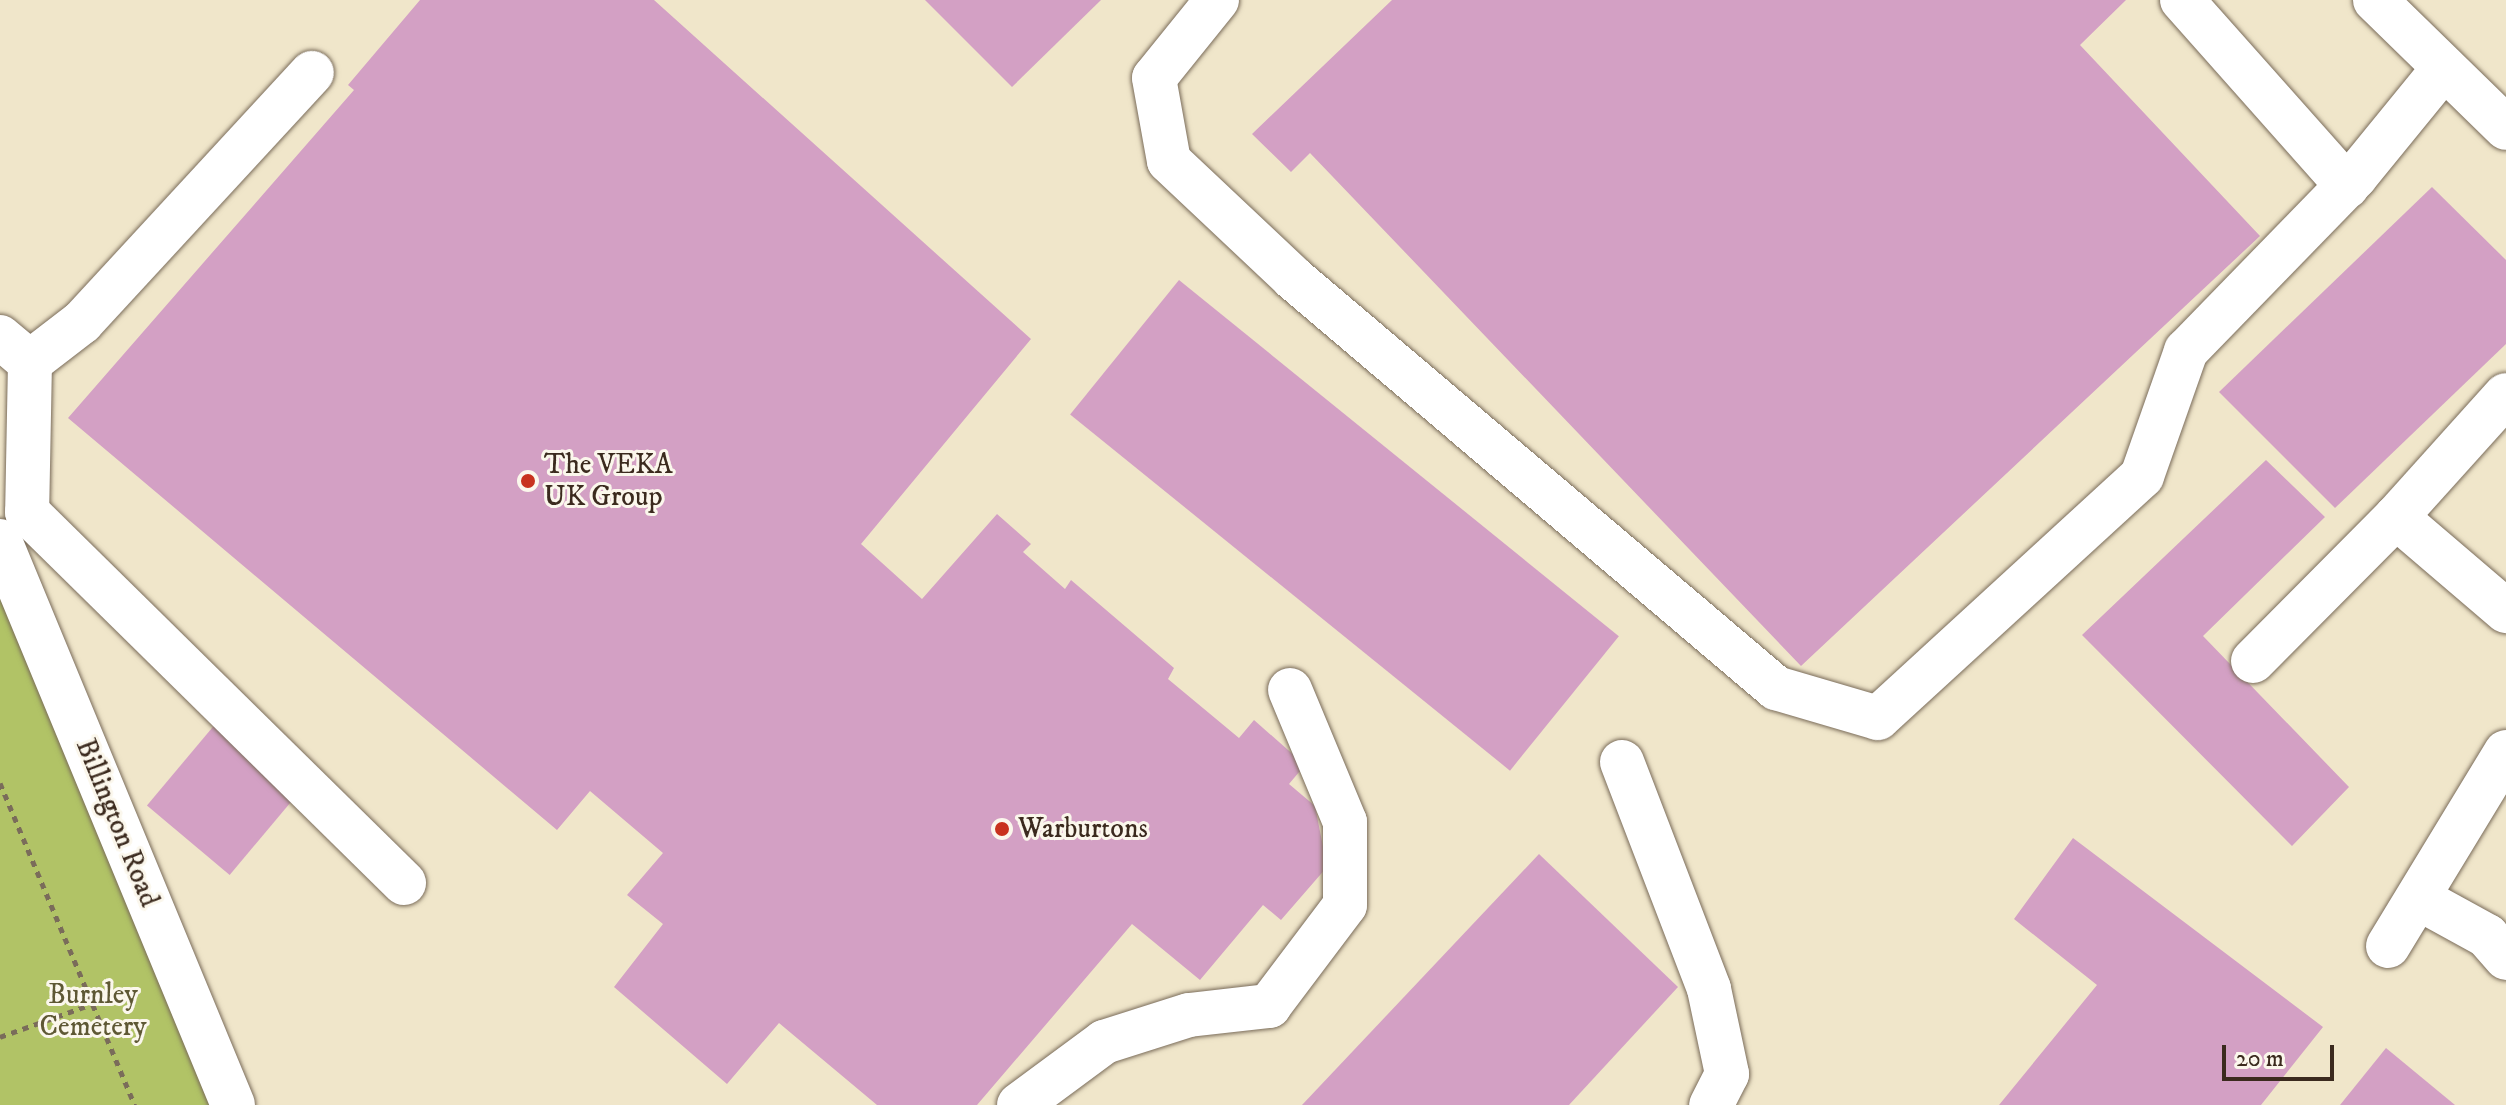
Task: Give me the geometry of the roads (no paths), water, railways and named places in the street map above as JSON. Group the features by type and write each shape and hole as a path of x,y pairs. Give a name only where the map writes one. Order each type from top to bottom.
{"street":[{"path":"1217,0 1154,78 1169,161 1293,278 1776,688 1878,718 2142,476 2186,351 2347,186 2444,68"},
{"path":"2182,0 2347,186"},
{"path":"2375,0 2506,128"},
{"path":"312,73 82,322 15,349 27,512 404,883"},
{"path":"2253,661 2396,517 2506,395"},
{"path":"2396,517 2506,611"},
{"name":"Billington Road","path":"0,541 233,1105"},
{"path":"1019,1105 1104,1042 1189,1015 1269,1006 1345,905 1345,822 1290,690"},
{"path":"2388,946 2506,752"},
{"path":"1622,762 1709,989 1727,1074 1711,1105"},
{"path":"2418,898 2487,936 2506,958"}],"place":[{"name":"The VEKA UK Group","path":"528,481"},
{"name":"Warburtons","path":"1002,829"}],"park label":[{"name":"Burnley Cemetery","path":"93,1011"}]}
